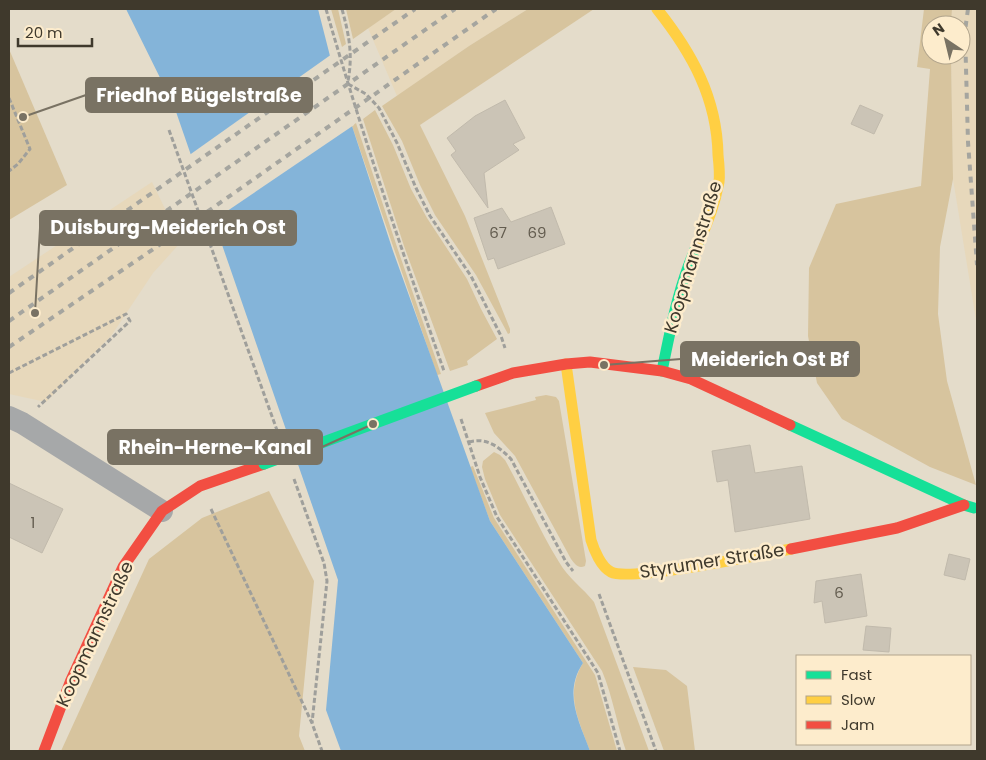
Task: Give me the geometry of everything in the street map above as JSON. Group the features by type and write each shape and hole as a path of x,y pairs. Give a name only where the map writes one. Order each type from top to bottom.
{"street":[{"name":"Koopmannstraße","path":"656,9 673,29 694,62 710,102 718,140 719,181 707,224 688,263 674,312 662,371"},
{"name":"Koopmannstraße","path":"44,751 72,680 123,566 162,511 200,486 513,373 590,362 662,371 691,379 964,505"},
{"path":"566,364 591,540 595,554 604,565"},
{"path":"15,420 162,511"},
{"path":"964,505 977,509"},
{"name":"Styrumer Straße","path":"604,565 611,572 627,575 716,563 897,528 964,505"}],"path":[{"path":"326,9 400,248 444,372"},
{"path":"342,9 350,41 352,61 348,84"},
{"path":"348,84 366,94 379,108 430,216 471,276 501,336 513,373"},
{"path":"9,98 30,149 18,164 9,171"},
{"path":"169,130 278,434"},
{"path":"9,374 126,314 130,321 15,420"},
{"path":"460,416 497,516 598,674 604,688 611,722 620,751"},
{"path":"469,442 478,440 488,441 502,450 511,459 566,562 573,571 592,580 600,597 656,751"},
{"path":"291,471 324,563 327,581 312,723"},
{"path":"200,486 312,723 322,751"},
{"path":"592,580 604,565"}],"shaded area":[{"path":"331,9 338,9 346,44 342,47"},
{"path":"346,9 396,9 353,39"},
{"path":"396,9 528,9 469,46 397,96 368,28"},
{"path":"528,9 594,9 420,125 465,216 510,329 508,334 476,275 435,215 402,141 382,106 469,46"},
{"path":"924,9 952,9 952,15 923,15"},
{"path":"952,9 977,9 977,326 953,179 951,65 971,65 971,15 952,15"},
{"path":"921,34 921,65 951,65 953,179 940,247 938,314 947,381 976,485 930,467 842,419 817,383 808,336 809,268 836,204 921,186 930,69 917,67"},
{"path":"9,49 67,185 9,220"},
{"path":"375,110 393,145 411,189 427,218 467,279 497,339 467,361 468,365 450,371 404,246 363,119"},
{"path":"356,123 441,374 437,375 352,126"},
{"path":"152,182 181,242 153,273 111,336 46,402 9,394 9,277"},
{"path":"546,395 556,397 559,401 586,561 583,567 577,566 571,559 515,456 494,433 485,413 536,400 535,397"},
{"path":"494,452 505,460 563,568 594,602 649,751 626,751 602,671 500,515 482,467 483,461"},
{"path":"473,466 494,518 595,675 617,751 590,751 578,718 574,697 577,674 583,663 490,521 470,467"},
{"path":"269,491 314,581 299,736 305,751 61,751 149,559 202,518"},
{"path":"633,667 666,670 687,686 695,751 664,751"}],"water":[{"path":"126,9 318,9 330,56 393,251 490,521 583,663 574,685 574,696 578,718 590,751 341,751 326,710 338,580 174,106"}],"pier":[{"path":"332,54 354,125 211,222 188,156"}],"building":[{"path":"505,100 525,138 513,144 519,150 484,173 488,208 451,155 456,151 447,138 475,116"},
{"path":"860,105 883,115 874,134 851,124"},
{"path":"551,207 565,244 498,269 494,258 488,260 474,218 502,208 511,222"},
{"path":"750,445 755,473 802,466 810,519 735,532 728,480 717,482 712,451"},
{"path":"9,483 63,509 42,553 9,537"},
{"path":"949,554 970,559 965,580 944,575"},
{"path":"861,574 867,616 825,623 822,601 814,603 816,581"},
{"path":"866,626 891,628 889,652 863,650"}],"railway":[{"path":"9,293 415,9"},
{"path":"9,321 455,9"},
{"path":"9,347 177,233 496,9"},
{"path":"968,9 965,31 968,142 977,265"}],"traffic: fast":[{"path":"662,371 672,321 681,289 699,241"},
{"path":"264,464 476,386"},
{"path":"790,425 974,508"}],"traffic: slow":[{"path":"657,9 681,42 700,77 713,114 717,134 719,182 711,213 699,241"},
{"path":"566,364 591,540 598,558 607,570 623,574 643,573 698,566 791,549"}],"traffic: jam":[{"path":"476,386 513,373 590,362 662,371 691,379 790,425"},
{"path":"44,751 71,680 123,567 162,511 200,486 264,464"},
{"path":"791,549 897,528 964,505"}],"place":[{"name":"Friedhof Bügelstraße","path":"23,117"},
{"name":"Duisburg-Meiderich Ost","path":"35,313"},
{"name":"Meiderich Ost Bf","path":"604,365"},
{"name":"Rhein-Herne-Kanal","path":"373,424"}]}
